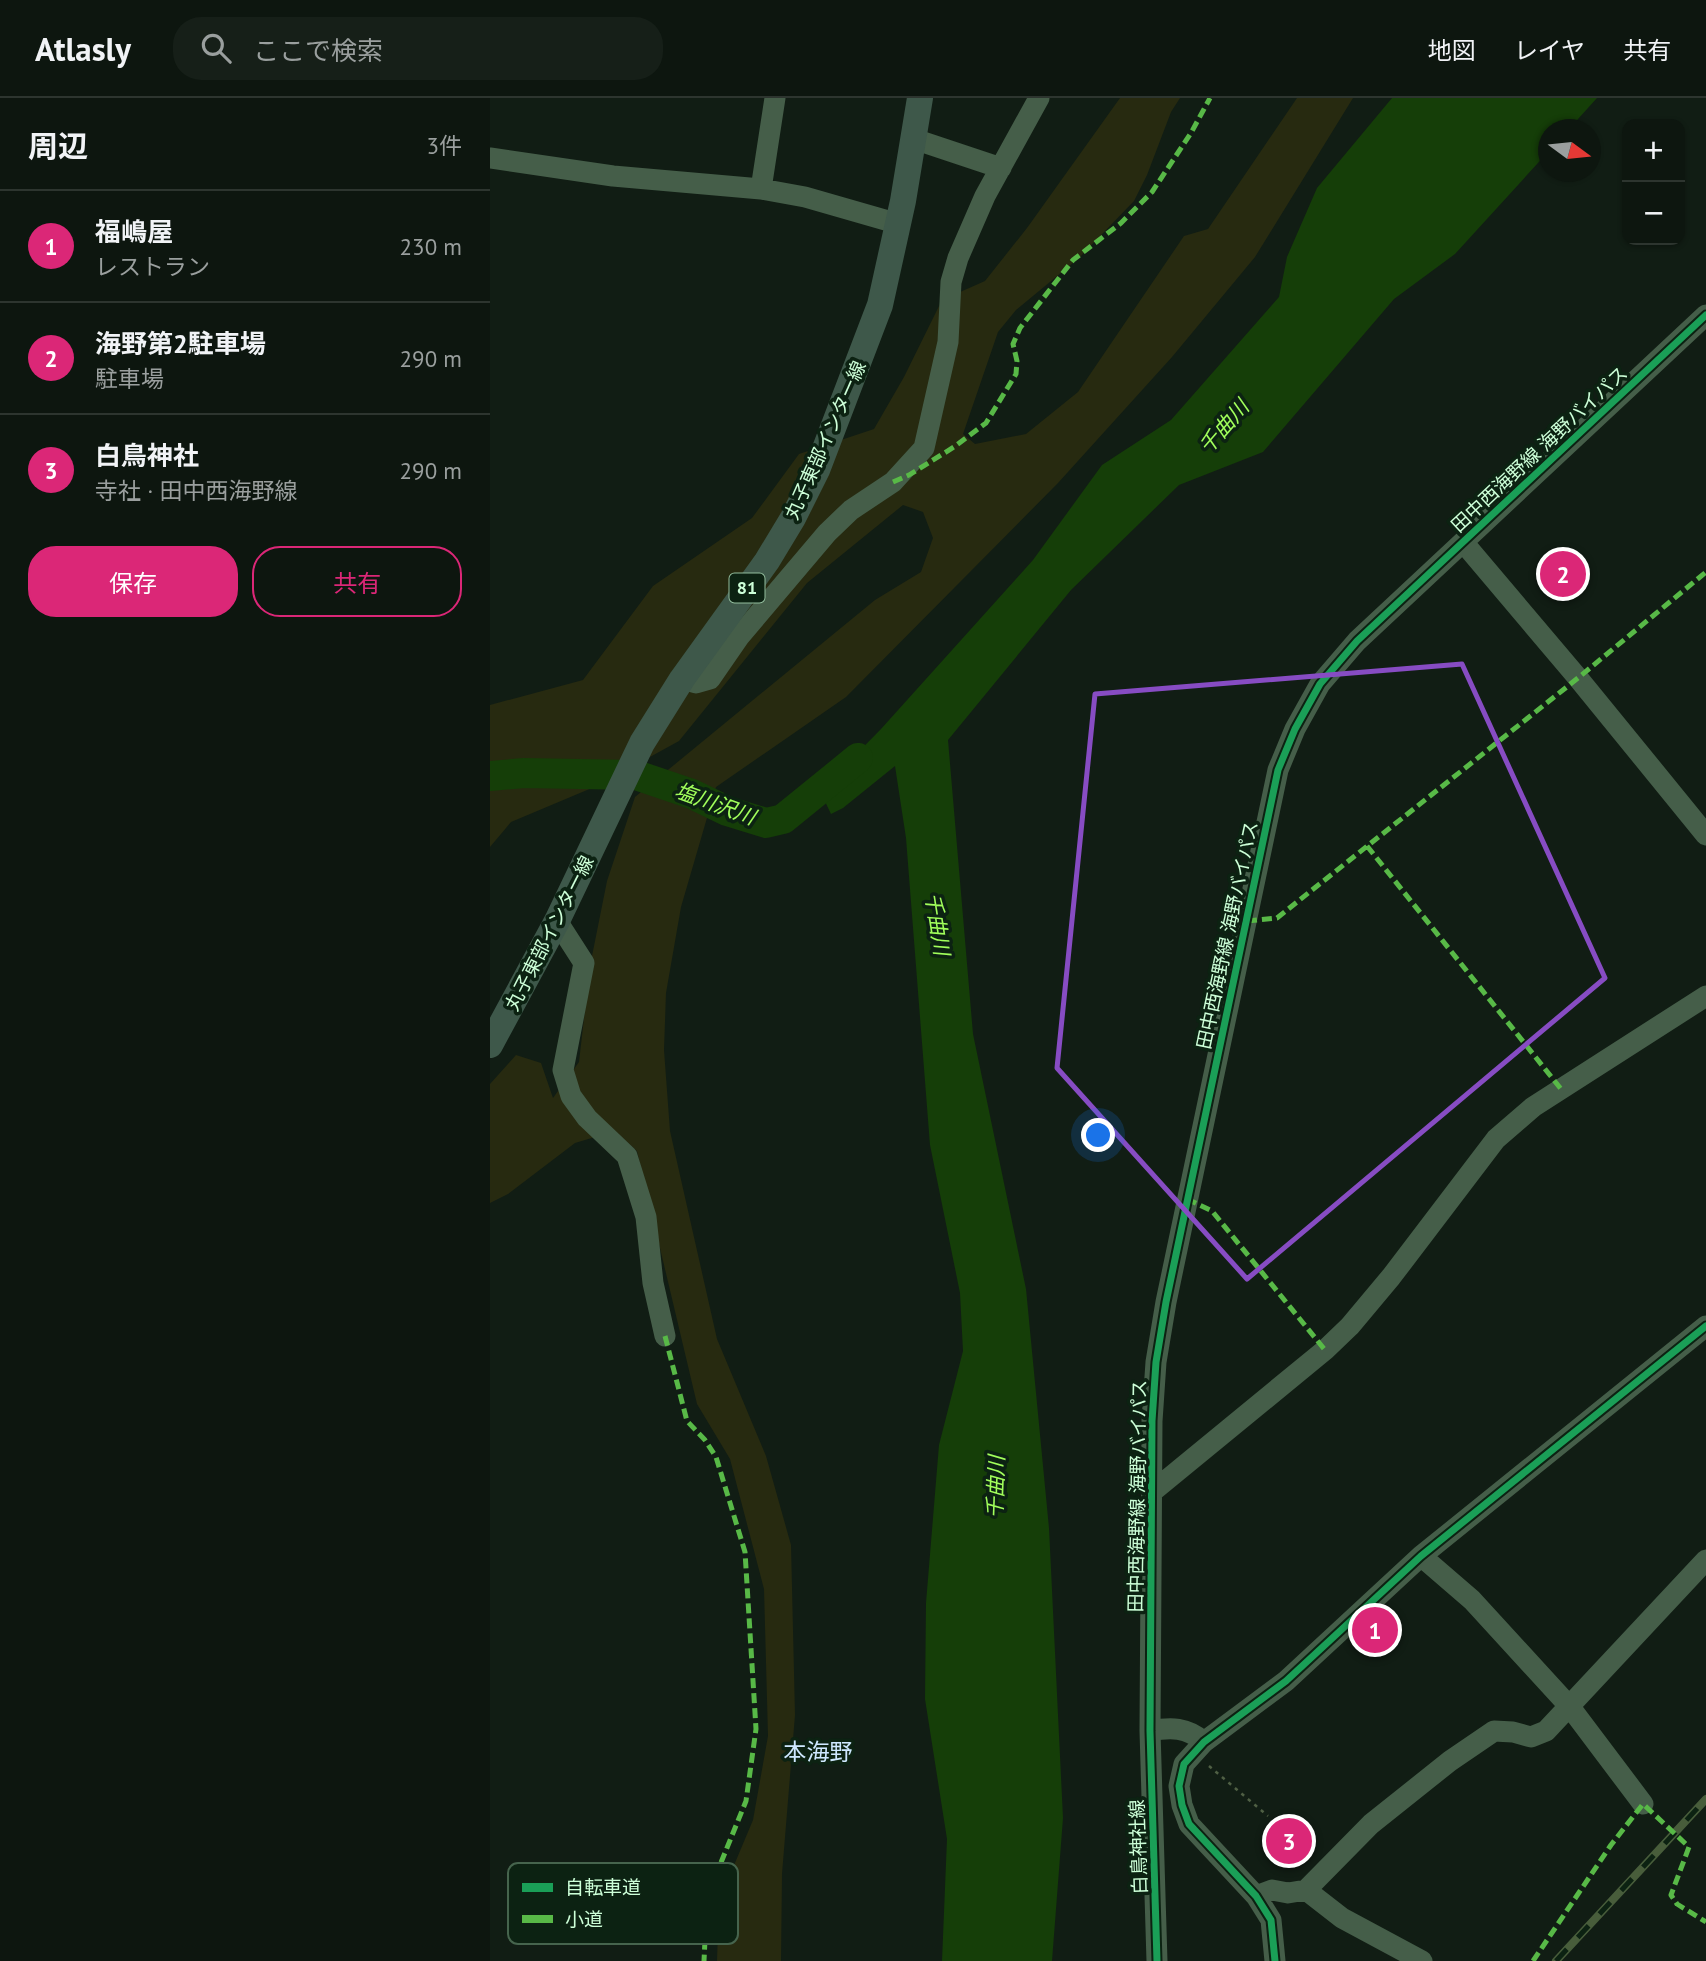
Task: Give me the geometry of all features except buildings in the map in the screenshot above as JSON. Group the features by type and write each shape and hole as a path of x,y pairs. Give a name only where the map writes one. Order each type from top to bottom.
{"main road":[{"name":"丸子東部インター線","path":"490,1045 557,921 642,743 682,679 767,561 817,470 874,326 898,224 920,98"}],"street":[{"path":"761,189 775,98"},
{"path":"682,679 696,683 710,679 747,627 827,533 851,510 893,482 924,448 948,342 951,282 958,258 970,226 1040,98"},
{"path":"914,138 1001,168"},
{"path":"490,158 613,176 761,189 805,197 898,224"},
{"name":"田中西海野線 海野バイパス","path":"1150,1731 1153,1392 1166,1303 1278,770 1295,729 1321,684 1357,641 1706,314"},
{"path":"1463,542 1706,835"},
{"path":"557,921 584,963 563,1070 571,1096 587,1118 627,1156 646,1217 653,1283 666,1336"},
{"path":"1152,1492 1325,1350 1350,1325 1391,1278 1496,1139 1533,1107 1706,996"},
{"path":"1275,1961 1270,1920 1256,1896 1189,1824 1179,1786 1184,1764 1198,1747 1286,1681 1421,1556 1706,1326"},
{"path":"1421,1556 1472,1601 1570,1707 1643,1804"},
{"path":"1256,1896 1272,1890 1288,1893 1306,1890 1371,1824 1494,1731 1513,1731 1531,1737 1546,1731 1706,1560"},
{"path":"1150,1731 1168,1728 1184,1730 1195,1735 1198,1747"},
{"name":"白鳥神社線","path":"1150,1731 1157,1961"},
{"path":"1306,1890 1342,1918 1422,1961"}],"path":[{"path":"1198,1747 1268,1815"}],"highlighted area":[{"path":"1462,664 1605,978 1247,1279 1057,1068 1095,694"}],"shaded area":[{"path":"1120,98 1180,98 1171,112 1134,201 1079,258 1016,310 998,332 963,434 975,444 1026,434 1078,392 1184,236 1208,229 1297,98 1353,98 1255,257 1172,357 1058,483 846,697 716,787 681,907 666,993 664,1050 670,1131 717,1339 766,1456 791,1545 795,1715 782,1874 781,1961 717,1961 718,1944 738,1944 738,1863 735,1863 753,1820 768,1736 764,1589 730,1459 697,1404 637,1151 615,1131 575,1143 508,1194 490,1203 490,1084 516,1055 541,1063 553,1098 579,1062 590,966 607,881 635,797 875,600 921,572 933,538 923,512 903,505 807,583 679,741 599,785 511,822 490,847 490,705 583,680 653,586 752,518 799,454 874,429 904,377 942,300 985,281 1027,228"}],"water":[{"name":"千曲川","path":"1392,98 1597,98 1578,119 1538,119 1538,163 1455,254 1394,299 1263,452 1179,485 1071,590 948,740 973,1034 1026,1289 1049,1528 1063,1818 1052,1961 942,1961 947,1839 925,1699 926,1603 939,1445 963,1351 960,1293 930,1145 906,838 895,766 843,808 831,814 820,791 881,729 1033,560 1102,465 1171,420 1279,297 1287,257 1317,188"}],"waterway":[{"name":"塩川沢川","path":"490,776 524,773 636,775 692,794 727,811 766,823 783,819 858,758"}],"railway":[{"path":"1556,1961 1706,1799"}],"marked path":[{"path":"893,482 954,447 986,423 1016,374 1017,361 1013,344 1020,328 1073,260 1121,223 1152,192 1191,133 1210,98"},
{"path":"1247,921 1277,918 1578,678 1706,572"},
{"path":"1367,846 1561,1089"},
{"path":"1187,1199 1212,1211 1325,1350"},
{"path":"665,1336 687,1421 716,1457 745,1552 756,1729 746,1801 721,1863"},
{"path":"1533,1961 1611,1845 1643,1804 1689,1847 1671,1895 1677,1904 1706,1922"},
{"path":"704,1961 705,1944"}],"cycle path":[{"path":"1157,1961 1150,1731 1152,1421 1156,1362 1166,1302 1278,770 1295,729 1320,684 1357,641 1706,315"},
{"path":"1275,1961 1271,1920 1256,1896 1189,1824 1179,1786 1184,1764 1204,1742 1286,1681 1421,1556 1706,1326"}],"place":[{"name":"海野第2駐車場","path":"1563,574"},
{"name":"福嶋屋","path":"1375,1630"},
{"name":"白鳥神社","path":"1289,1841"}],"district":[{"name":"本海野","path":"818,1752"}]}
